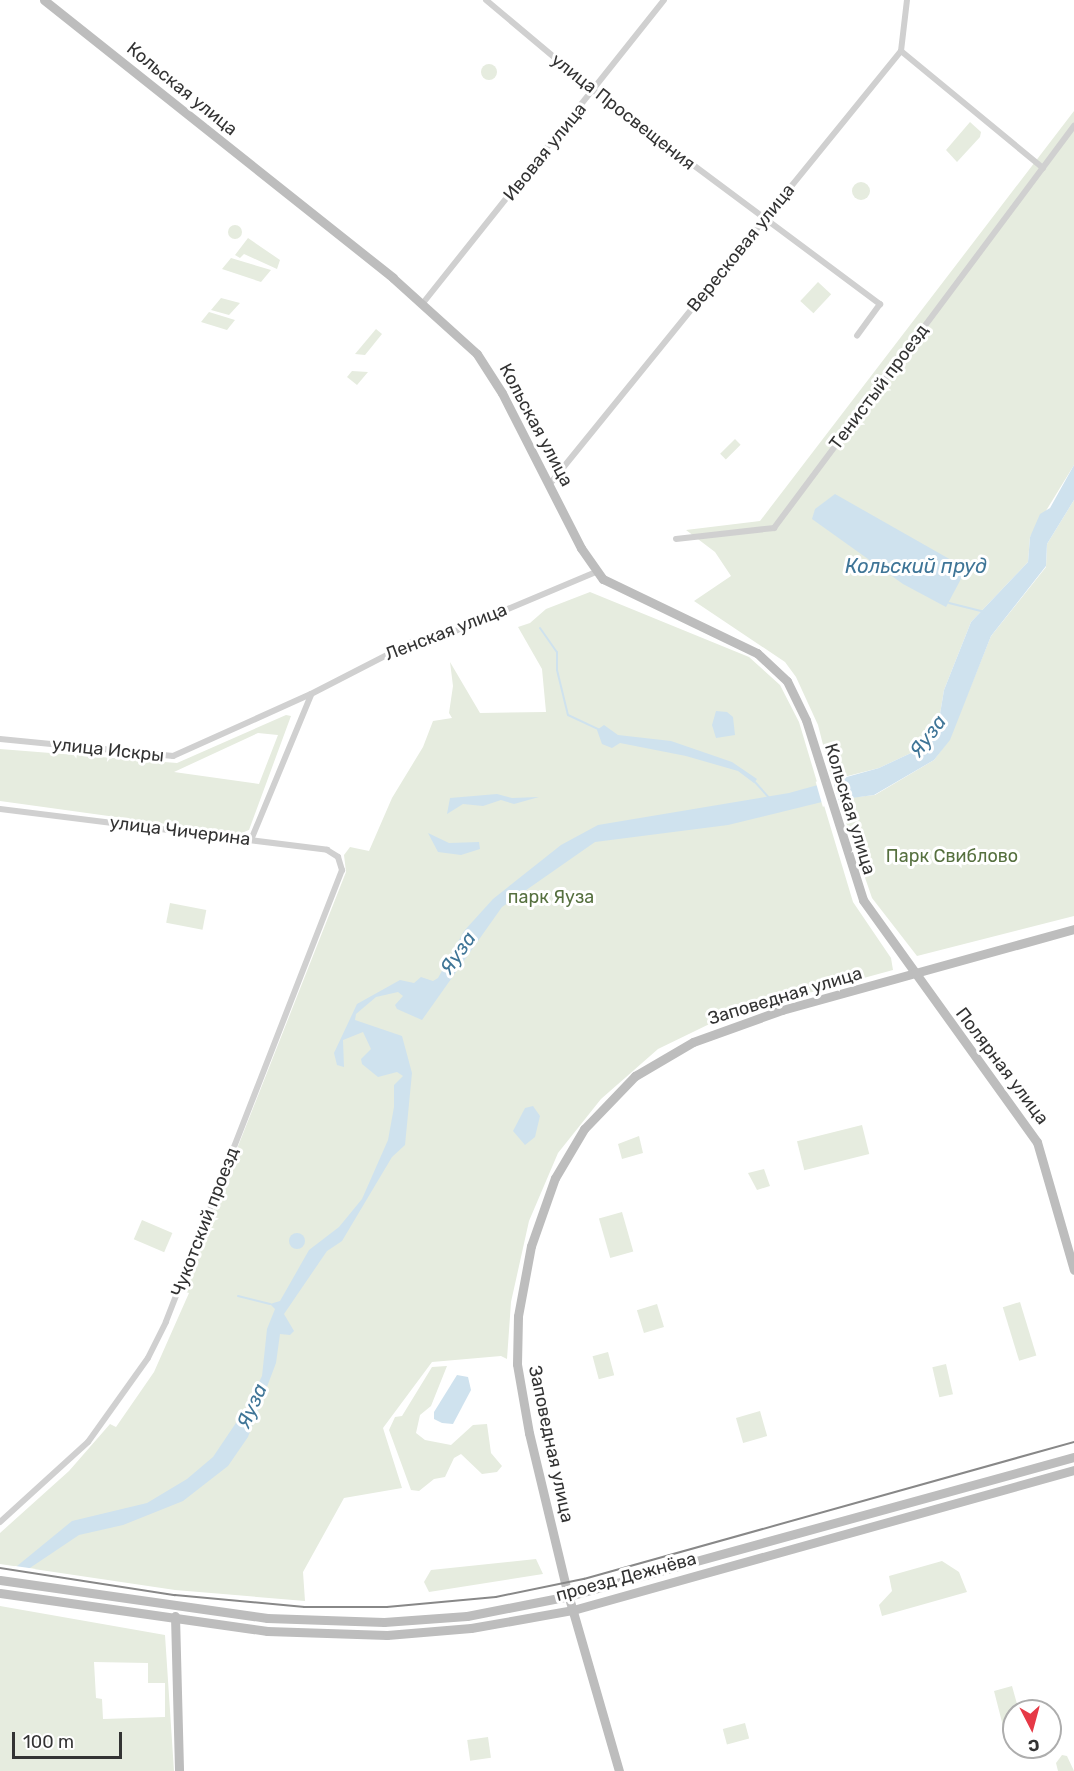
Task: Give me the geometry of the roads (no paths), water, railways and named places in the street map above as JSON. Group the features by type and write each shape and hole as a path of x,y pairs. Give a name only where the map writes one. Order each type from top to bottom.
{"main road":[{"name":"Кольская улица","path":"45,0 423,303 483,362 597,572 612,585 757,653 772,666 798,701 863,900"},
{"name":"Полярная улица","path":"863,900 914,975 1037,1142 1074,1270"},
{"name":"Заповедная улица","path":"619,1771 569,1596 529,1433 516,1356 518,1316 531,1246 555,1178 584,1129 635,1076 693,1042 740,1022 1074,929"},
{"name":"проезд Дежнёва","path":"0,1580 175,1607 267,1618 384,1622 476,1615 569,1596 1074,1457"},
{"name":"проезд Дежнёва","path":"0,1593 175,1620 267,1631 404,1635 513,1622 573,1610 1074,1470"},
{"path":"175,1607 179,1771"}],"street":[{"name":"улица Просвещения","path":"486,0 594,91 763,221 880,304 857,336"},
{"name":"Ивовая улица","path":"423,303 594,91 664,0"},
{"path":"907,0 902,51 1042,168"},
{"name":"Вересковая улица","path":"549,485 902,51"},
{"name":"Тенистый проезд","path":"676,539 774,528 1074,126"},
{"name":"Ленская улица","path":"311,694 412,642 453,632 597,572"},
{"path":"251,840 311,694"},
{"name":"улица Искры","path":"0,739 172,756 311,694"},
{"name":"улица Чичерина","path":"0,809 333,852 341,863 340,877"},
{"name":"Чукотский проезд","path":"0,1522 88,1442 148,1358 166,1322 340,877"}],"water":[{"name":"Яуза","path":"1074,465 1074,500 1047,544 1046,566 991,636 950,740 934,760 874,795 822,802 728,825 595,842 502,907 422,1020 397,1009 395,1005 403,996 398,992 376,997 356,1014 355,1020 402,1036 412,1073 405,1145 392,1157 342,1241 327,1251 284,1314 294,1331 290,1335 280,1334 276,1363 248,1437 228,1466 183,1501 123,1525 79,1535 0,1588 0,1580 72,1521 147,1503 187,1479 213,1457 246,1408 262,1376 267,1329 275,1309 270,1304 280,1301 309,1250 339,1227 362,1199 388,1140 394,1107 394,1085 403,1076 397,1072 378,1077 362,1064 361,1059 371,1049 363,1032 343,1040 344,1067 337,1065 334,1053 357,1004 400,980 414,983 421,977 433,981 438,978 464,931 493,899 561,845 598,825 789,793 879,768 911,753 930,734 940,714 944,690 971,622 1028,562 1030,537 1040,514 1050,508"},
{"name":"Кольский пруд","path":"835,494 960,565 962,577 946,607 903,584 812,519 815,509"},
{"path":"716,711 727,712 733,717 735,735 716,738 712,725"},
{"path":"604,725 618,735 671,741 732,762 757,779 754,783 738,771 686,756 620,743 612,748 602,744 597,730"},
{"path":"497,794 512,798 539,797 514,804 501,800 483,806 463,804 447,814 450,798"},
{"path":"428,833 449,843 479,842 480,849 461,855 438,852"},
{"path":"533,1106 540,1116 535,1137 525,1145 513,1131 525,1108"},
{"path":"294,1233 300,1233 305,1241 303,1247 294,1249 289,1244 289,1238"},
{"path":"457,1375 468,1377 471,1390 453,1424 442,1423 434,1419 434,1412"}],"waterway":[{"path":"949,603 984,612"},
{"path":"540,628 557,652 557,670 568,715 600,730"},
{"path":"754,781 770,799"},
{"path":"238,1296 270,1304"}],"tram line":[{"path":"0,1568 175,1595 304,1607 387,1607 496,1597 584,1579 1074,1442"}],"park label":[{"name":"Парк Свиблово","path":"952,856"},
{"name":"парк Яуза","path":"551,897"}]}
